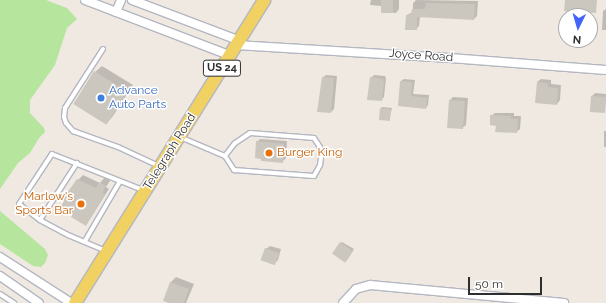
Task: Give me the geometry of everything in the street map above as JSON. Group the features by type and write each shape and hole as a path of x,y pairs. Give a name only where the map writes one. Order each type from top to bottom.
{"main road":[{"name":"Telegraph Road","path":"75,303 264,0"}],"street":[{"path":"85,0 116,12 234,47"},
{"path":"116,12 121,0"},
{"path":"132,0 234,47"},
{"name":"Joyce Road","path":"234,47 450,58 606,70"},
{"path":"0,257 72,303"},
{"path":"0,276 29,300 39,303"},
{"path":"343,303 356,289 370,285 564,303"},
{"path":"465,294 465,303"}],"lane":[{"path":"103,48 66,108 64,117 66,123 73,131 118,147 161,167"},
{"path":"180,136 225,156 234,170 314,176 320,165 322,150 314,138 250,133 235,143 225,156"},
{"path":"108,252 68,235 40,220 19,204 52,154 146,191"},
{"path":"40,220 77,163"},
{"path":"84,241 120,182"},
{"path":"0,294 14,303"}],"green space":[{"path":"0,0 46,0 67,8 77,19 67,28 55,65 30,100 30,113 44,128 45,132 39,138 30,153 18,163 0,189"},
{"path":"0,211 45,249 48,255 45,263 41,267 33,266 0,244"}],"building":[{"path":"381,0 393,0 393,13 381,13"},
{"path":"565,0 597,0 596,8 564,8"},
{"path":"426,3 475,4 474,20 417,17 417,30 405,30 406,15 411,15 412,9 425,9"},
{"name":"Advance Auto Parts","path":"94,71 127,92 106,125 73,104"},
{"path":"322,77 334,78 331,113 317,112"},
{"path":"370,77 382,79 384,82 382,101 367,100"},
{"path":"400,81 412,82 411,96 427,98 426,109 398,106"},
{"path":"537,82 548,83 548,87 558,88 557,105 535,103"},
{"path":"591,96 606,97 605,113 590,112"},
{"path":"449,100 465,101 463,129 447,128"},
{"path":"380,108 391,109 390,121 379,120"},
{"path":"490,115 511,116 511,119 518,119 517,133 495,132 496,126 490,125"},
{"name":"Burger King","path":"256,141 284,144 283,163 261,161 261,159 255,158"},
{"name":"Marlow's Sports Bar","path":"77,179 96,188 99,182 106,186 102,193 105,194 86,226 71,217 73,213 61,206 64,201 62,200"},
{"path":"340,242 353,251 345,263 332,253"},
{"path":"265,248 279,253 275,265 261,260"},
{"path":"170,282 189,289 184,303 169,303 163,301"}],"place":[{"name":"Advance Auto Parts","path":"101,98"},
{"name":"Burger King","path":"269,153"},
{"name":"Marlow's Sports Bar","path":"81,204"}]}
